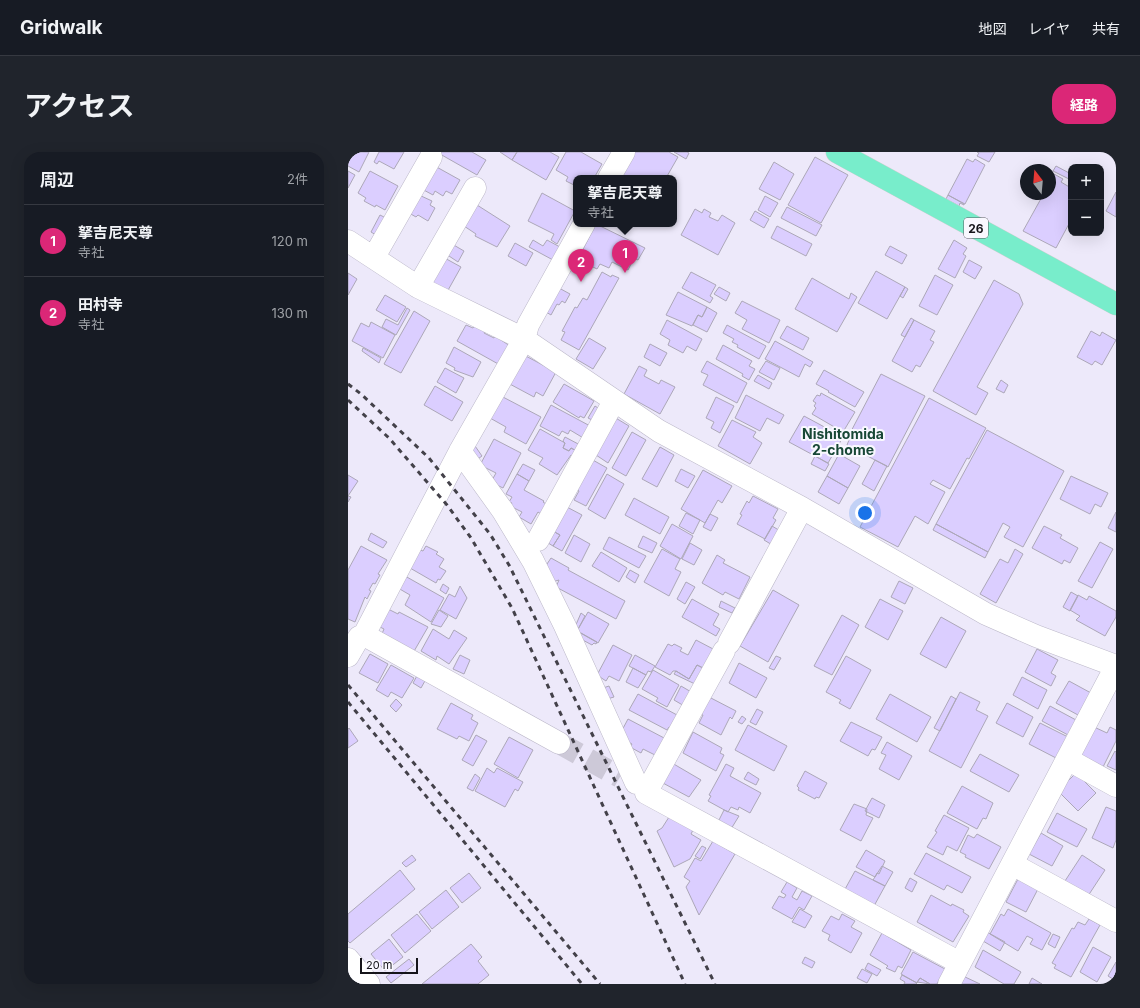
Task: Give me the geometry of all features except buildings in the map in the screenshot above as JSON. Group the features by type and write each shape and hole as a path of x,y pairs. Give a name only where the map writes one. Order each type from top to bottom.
{"main road":[{"name":"26","path":"837,152 1116,304"}],"street":[{"path":"611,175 624,152"},
{"path":"374,257 431,157"},
{"path":"418,287 475,188"},
{"path":"348,656 359,637 364,635 460,451 524,339 528,324 582,227"},
{"path":"348,241 418,287 524,339 659,431 802,508 986,614 1036,636 1116,666 949,984"},
{"path":"538,540 614,401"},
{"path":"460,451 503,511 533,561 562,619 634,784 960,963"},
{"path":"634,784 727,647 802,508"},
{"path":"364,635 559,743"},
{"path":"1067,759 1116,786"},
{"path":"1012,864 1116,921"},
{"path":"348,959 369,984"}],"tunnel":[{"path":"559,743 620,777"}],"railway":[{"path":"348,384 361,394 429,458 490,534 509,565 715,984"},
{"path":"348,400 389,438 447,505 471,538 512,608 685,984"},
{"path":"348,685 600,984"},
{"path":"348,702 582,984"}],"place":[{"name":"拏吉尼天尊","path":"625,273"},
{"name":"田村寺","path":"581,282"}],"district":[{"name":"Nishitomida 2-chome","path":"843,442"}]}
